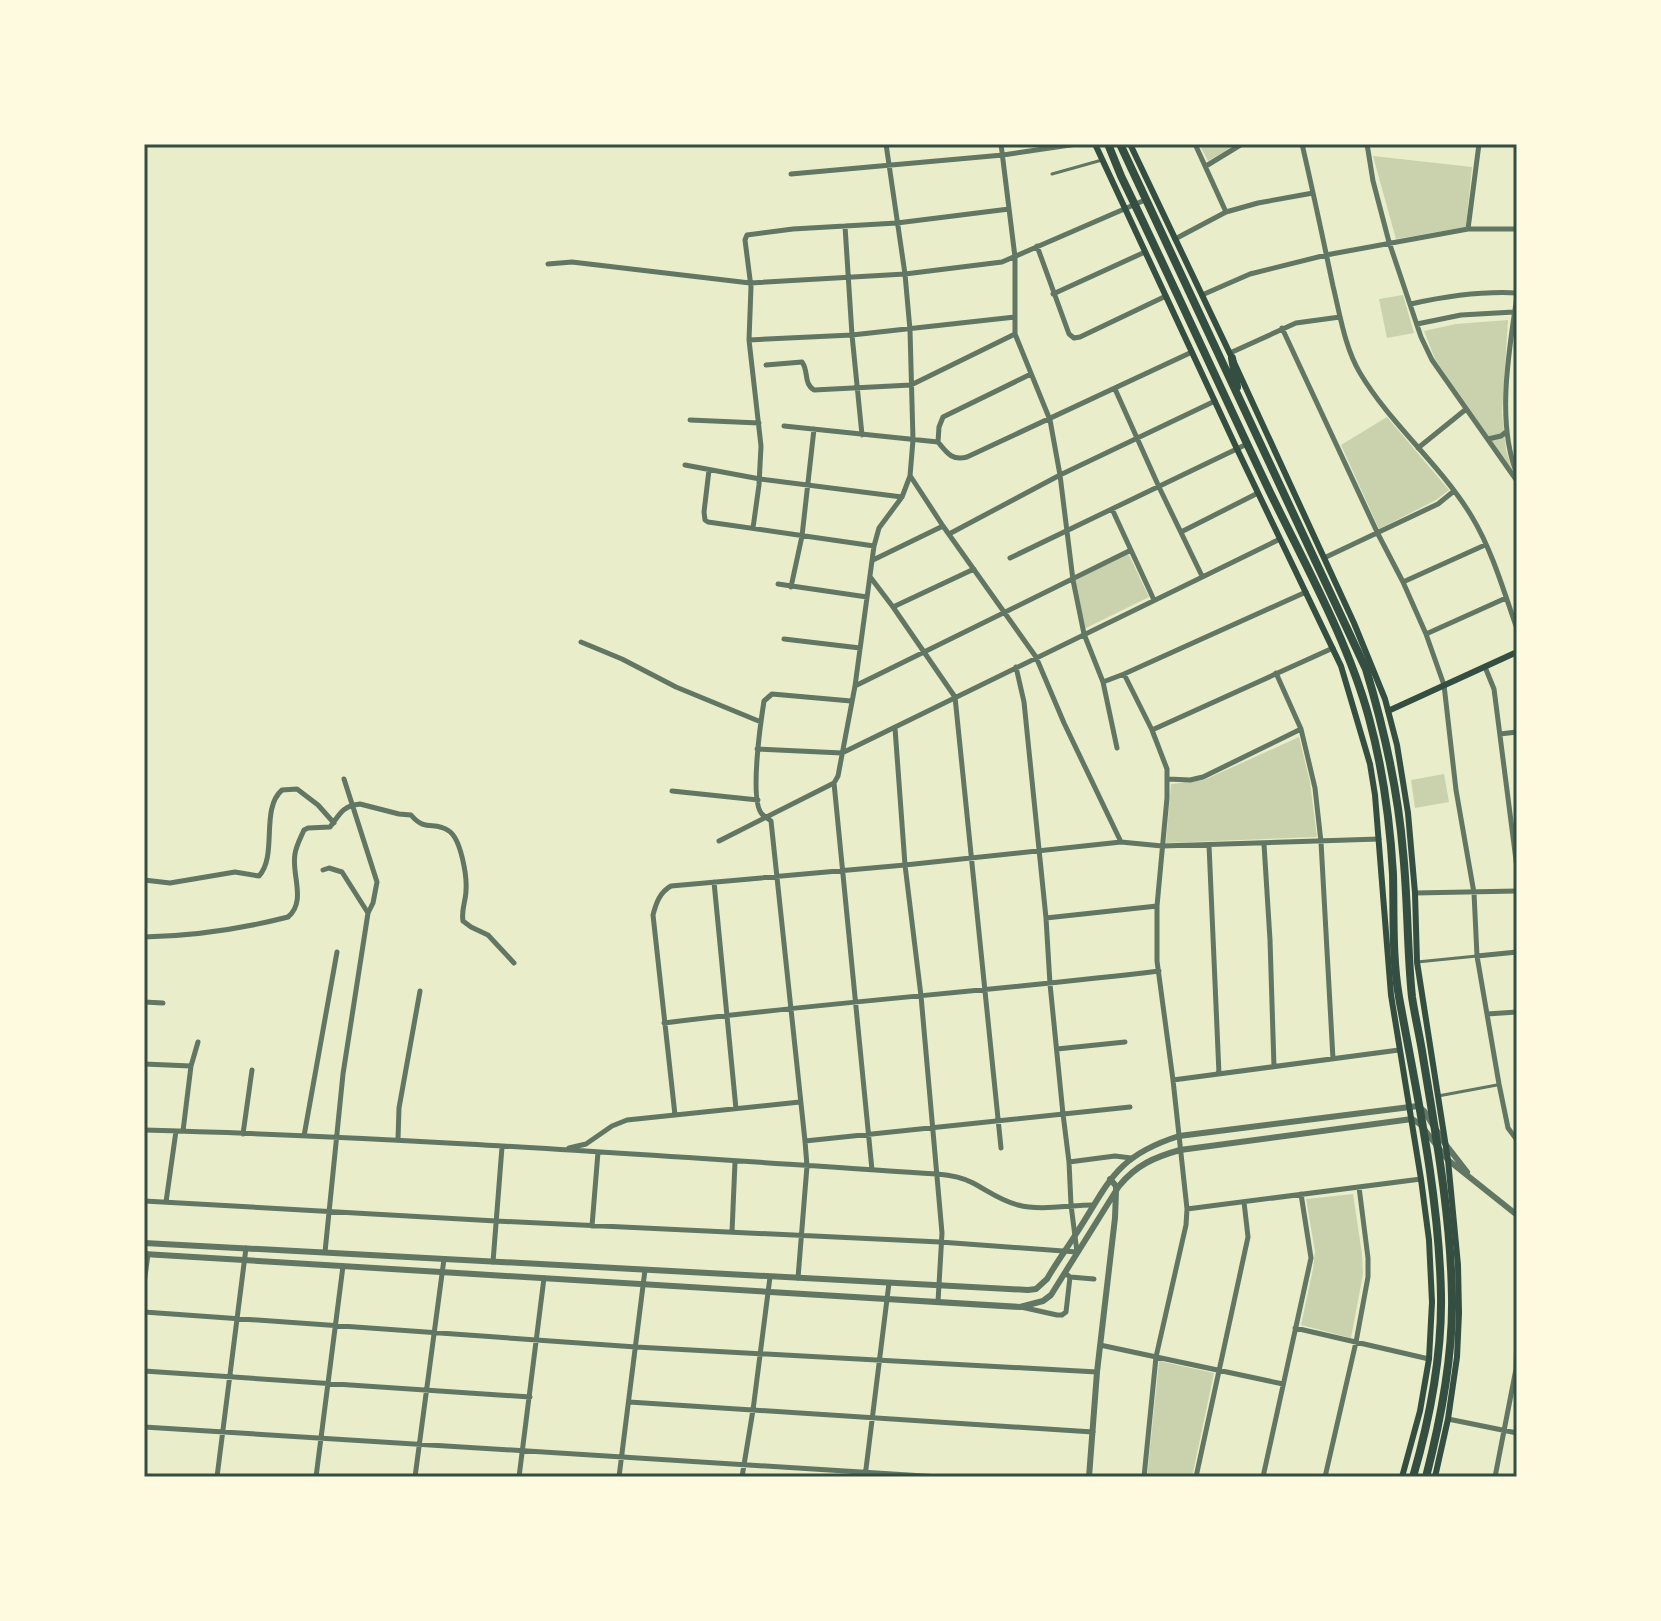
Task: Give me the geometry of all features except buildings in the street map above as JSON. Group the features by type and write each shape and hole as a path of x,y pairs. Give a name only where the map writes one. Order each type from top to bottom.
{"highway":[{"path":"1108,144 1333,623 1368,714 1385,792 1393,871 1398,990 1431,1178 1441,1296 1432,1398 1413,1477"},
{"path":"1120,144 1366,669 1391,758 1404,854 1413,1005 1434,1127 1442,1146 1452,1301 1443,1394 1426,1477"},
{"path":"1231,356 1238,382 1237,392"}],"main road":[{"path":"1095,144 1341,666 1370,764 1379,839 1387,961 1421,1179 1429,1240 1432,1302 1429,1359 1420,1411 1402,1477"},
{"path":"1130,144 1324,558 1372,664 1388,711 1404,780 1415,893 1417,962 1438,1096 1442,1146"},
{"path":"1388,711 1517,652"},
{"path":"1435,1477 1457,1357 1459,1289 1456,1222 1448,1160"}],"street":[{"path":"719,841 834,783 838,776 855,686 874,546 879,528 902,497 910,476 913,440 910,330 886,144"},
{"path":"1001,144 1015,257 1015,334 1050,420 1084,634 1103,682 1117,748"},
{"path":"791,174 1003,155 1077,144"},
{"path":"1195,144 1226,212"},
{"path":"1206,166 1242,144"},
{"path":"1302,144 1340,317 1351,353 1360,373 1473,518 1517,629"},
{"path":"1367,144 1389,242 1432,360 1517,481"},
{"path":"1468,229 1479,144"},
{"path":"1052,174 1102,160"},
{"path":"1175,239 1226,212 1313,193"},
{"path":"548,264 572,262 750,283 905,274 1002,262 1145,200"},
{"path":"753,528 761,446 749,340 747,235 897,223 1009,209"},
{"path":"845,226 862,435"},
{"path":"1202,295 1250,274 1359,248 1468,229 1517,229"},
{"path":"1037,246 1069,334 1074,338 1166,296"},
{"path":"1053,294 1145,252"},
{"path":"1411,304 1465,294 1489,292 1517,295 1505,412 1509,449 1517,474"},
{"path":"1417,324 1485,312 1516,312"},
{"path":"749,340 910,330 1015,317"},
{"path":"1231,356 1282,328 1340,317"},
{"path":"1282,328 1403,582 1444,685 1456,790 1474,893 1477,956 1508,1128 1517,1140"},
{"path":"766,365 802,362 807,381 814,390 911,385 1015,334"},
{"path":"1031,374 943,417 938,442 948,455 960,459 1192,352"},
{"path":"1508,380 1517,381"},
{"path":"1115,389 1202,576"},
{"path":"949,534 1060,475 1215,401"},
{"path":"1418,448 1465,410"},
{"path":"690,420 759,423"},
{"path":"784,426 938,442"},
{"path":"791,587 802,536 814,429"},
{"path":"1487,439 1494,439 1506,432"},
{"path":"1010,558 1247,444"},
{"path":"685,465 760,479 902,497"},
{"path":"709,470 704,512 708,522 874,546"},
{"path":"910,476 1036,657 1121,842"},
{"path":"1324,558 1438,504 1454,491"},
{"path":"1181,532 1258,493"},
{"path":"1112,509 1154,600"},
{"path":"872,560 943,526"},
{"path":"757,749 842,753 1281,538"},
{"path":"1403,582 1485,545"},
{"path":"855,686 1131,550"},
{"path":"893,607 974,569"},
{"path":"869,577 955,697 1001,1148"},
{"path":"778,584 867,597"},
{"path":"1103,682 1306,592"},
{"path":"1426,634 1506,598"},
{"path":"784,639 860,648"},
{"path":"581,642 622,659 666,683 761,722"},
{"path":"1152,730 1333,648"},
{"path":"1016,667 1024,702 1040,851 1077,1252"},
{"path":"1485,667 1494,689 1517,868"},
{"path":"1276,673 1301,729 1315,788 1321,842 1333,1059"},
{"path":"1124,674 1152,730 1167,769 1157,906 1157,961 1187,1209 1156,1357 1144,1477"},
{"path":"798,1278 807,1166 778,877 771,821 759,811 757,749 764,701 772,694 851,701"},
{"path":"895,728 905,865 921,996 942,1233 938,1302"},
{"path":"1168,779 1203,777 1301,729"},
{"path":"1500,734 1517,732"},
{"path":"325,1252 350,1022 368,913 377,882 344,779"},
{"path":"834,783 872,1170"},
{"path":"144,880 170,883 235,872 259,876 265,870 275,798 282,790 297,789 318,805 334,823"},
{"path":"1507,792 1517,790"},
{"path":"672,791 758,800"},
{"path":"144,937 236,928 288,917 297,903 294,858 302,834 308,828 330,827 338,813 360,804 411,815 423,826 439,826 453,833 465,871 467,893 463,904 463,921 488,935 514,963"},
{"path":"675,1115 653,915 664,890 671,886 1121,842 1162,846 1379,839"},
{"path":"1264,844 1274,1067"},
{"path":"1209,845 1219,1074"},
{"path":"323,870 329,868 342,872 368,913"},
{"path":"714,882 736,1109"},
{"path":"1415,893 1517,891"},
{"path":"1046,918 1157,906"},
{"path":"304,1136 337,952"},
{"path":"1417,962 1517,952"},
{"path":"664,1023 1159,971"},
{"path":"398,1139 399,1108 420,991"},
{"path":"144,1002 163,1003"},
{"path":"1487,1014 1517,1012"},
{"path":"166,1202 198,1042"},
{"path":"1057,1049 1125,1042"},
{"path":"1173,1080 1399,1050"},
{"path":"144,1064 191,1066"},
{"path":"243,1134 252,1070"},
{"path":"1438,1096 1499,1084"},
{"path":"561,1149 586,1144 620,1122 800,1102"},
{"path":"144,1243 1036,1289 1047,1279 1110,1179 1131,1158 1161,1142 1179,1136 1409,1106 1420,1107 1434,1127"},
{"path":"805,1141 1130,1107"},
{"path":"144,1284 146,1254 1020,1307 1062,1315 1066,1312 1068,1275 1077,1252 1116,1191 1130,1173 1145,1162 1180,1150 1412,1119 1474,1181"},
{"path":"144,1130 398,1139 937,1174 957,1176 999,1198 1029,1208 1093,1205"},
{"path":"1442,1146 1448,1160 1517,1215"},
{"path":"493,1262 502,1147"},
{"path":"592,1226 598,1152"},
{"path":"1069,1162 1115,1156 1131,1158"},
{"path":"732,1232 735,1161"},
{"path":"1089,1477 1097,1372 1115,1218 1116,1186 1110,1179"},
{"path":"1187,1209 1421,1179"},
{"path":"1325,1477 1356,1342 1369,1267 1359,1187"},
{"path":"1263,1477 1311,1258 1301,1194"},
{"path":"144,1201 940,1242 1077,1252"},
{"path":"1196,1477 1248,1237 1244,1202"},
{"path":"217,1477 246,1248"},
{"path":"415,1477 444,1259"},
{"path":"316,1477 343,1266"},
{"path":"619,1477 645,1270"},
{"path":"1068,1275 1094,1279"},
{"path":"1020,1307 1043,1301 1068,1275"},
{"path":"742,1477 770,1277"},
{"path":"519,1477 544,1278"},
{"path":"866,1474 889,1283"},
{"path":"144,1312 636,1347 1097,1372"},
{"path":"1295,1328 1429,1359"},
{"path":"1495,1477 1517,1369 1517,1332"},
{"path":"1100,1345 1283,1384"},
{"path":"144,1371 530,1397"},
{"path":"629,1402 1093,1432"},
{"path":"1448,1419 1517,1433"},
{"path":"144,1427 940,1477"}],"green space":[{"path":"1199,144 1237,144 1208,161"},
{"path":"1373,156 1472,167 1466,227 1396,239"},
{"path":"1403,295 1414,333 1387,338 1379,299"},
{"path":"1508,320 1502,412 1506,450 1513,472 1435,359 1424,331 1456,324"},
{"path":"1387,417 1449,490 1436,500 1379,529 1341,445"},
{"path":"1128,553 1149,597 1084,629 1074,581"},
{"path":"1299,737 1310,782 1317,837 1166,843 1171,784 1204,780"},
{"path":"1444,774 1449,802 1415,808 1411,780"},
{"path":"1353,1194 1363,1274 1351,1338 1301,1325 1315,1251 1306,1199"},
{"path":"1159,1361 1214,1373 1192,1477 1147,1477"}]}
